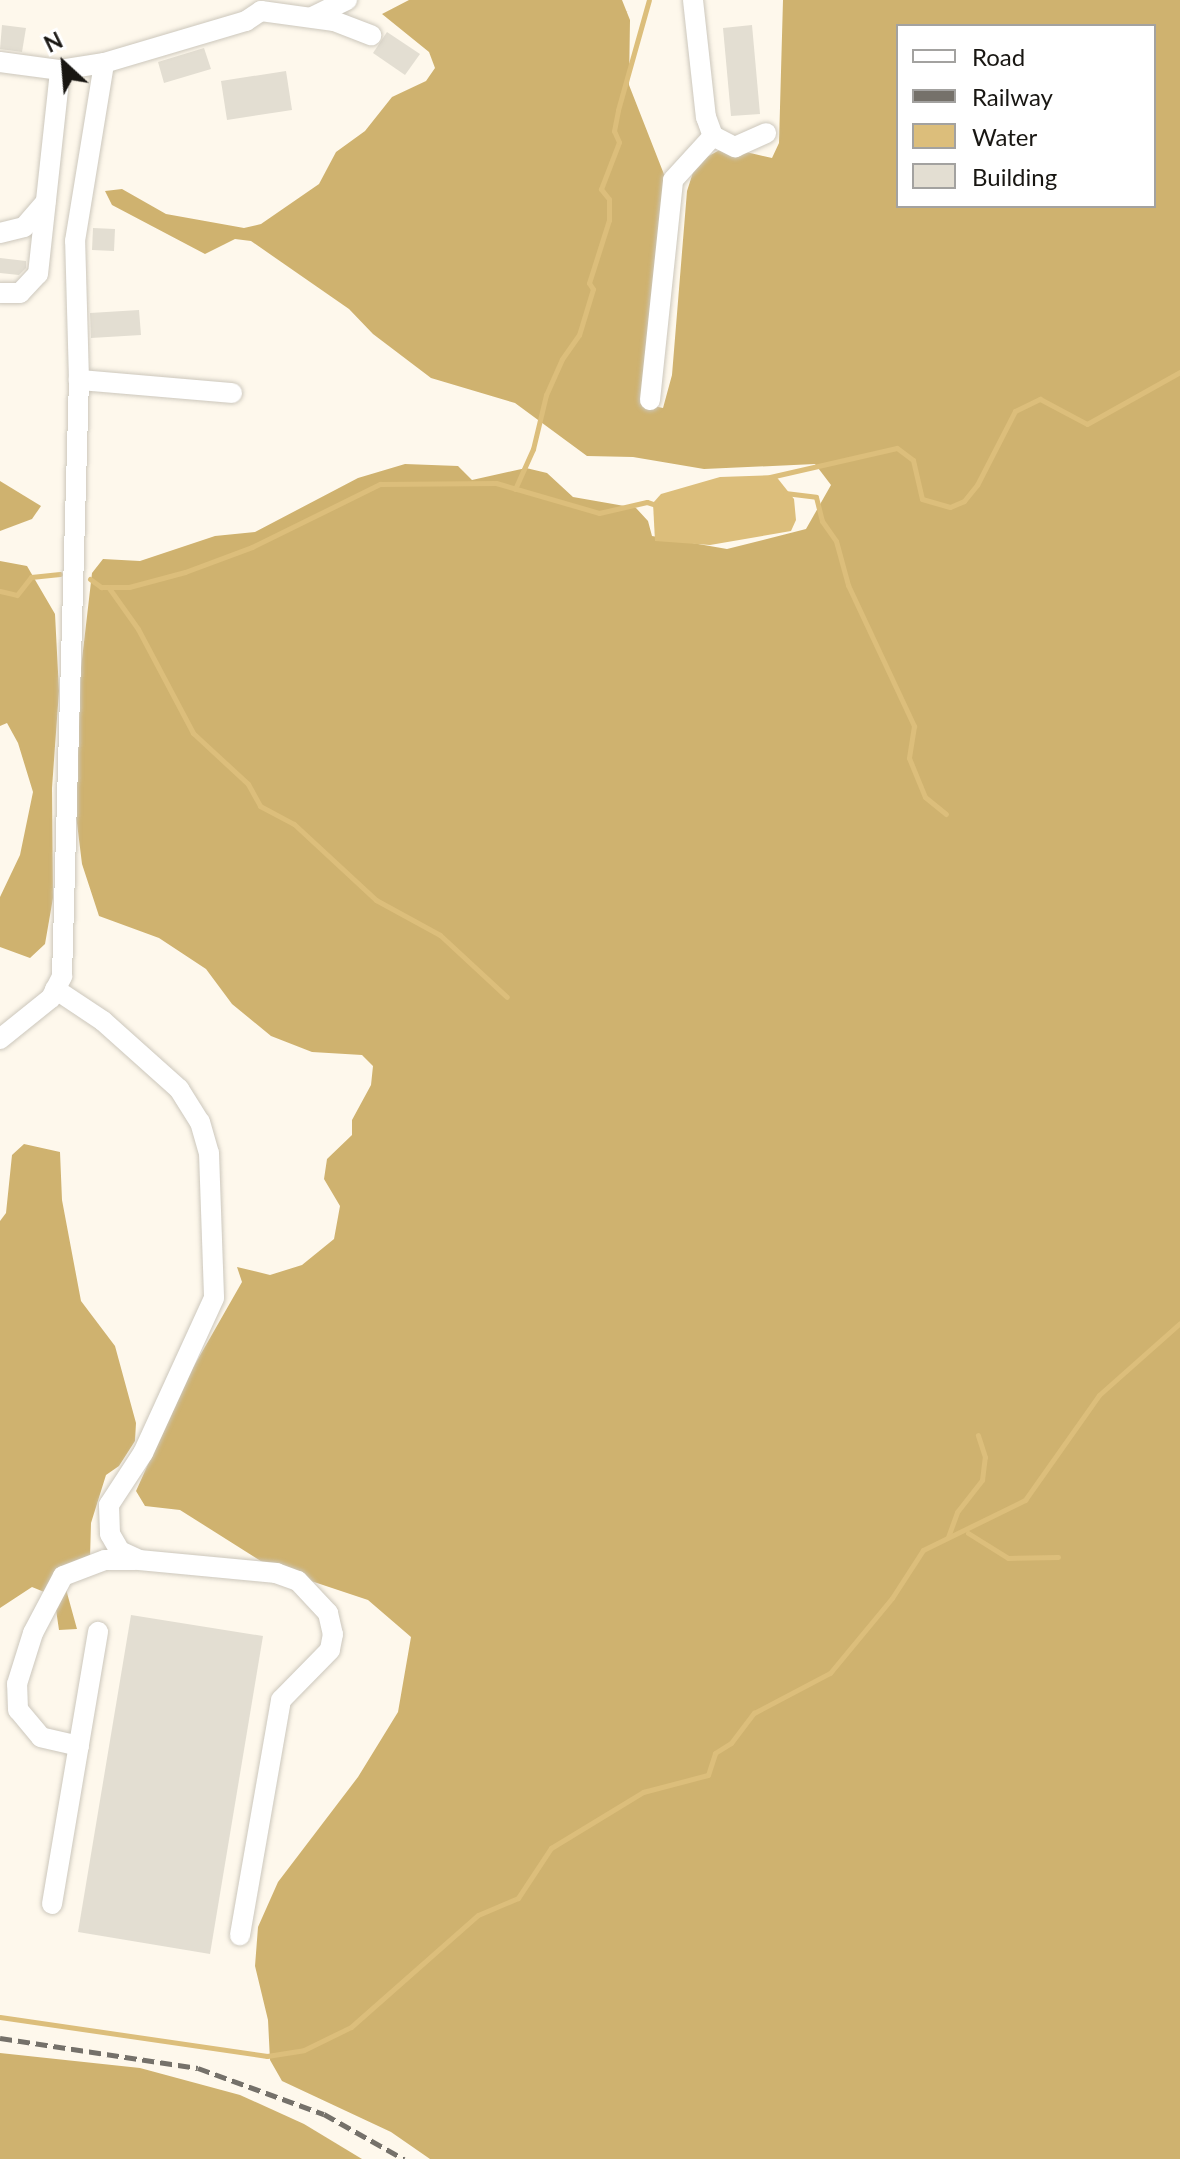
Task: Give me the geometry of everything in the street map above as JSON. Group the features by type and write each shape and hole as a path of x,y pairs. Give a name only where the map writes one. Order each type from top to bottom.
{"lane":[{"path":"312,17 347,0"},
{"path":"693,0 706,117 713,136 735,147 766,133"},
{"path":"0,62 60,70 104,63 246,21 265,6 371,35"},
{"path":"0,1039 31,1017 55,989 66,937 63,848 79,380 75,241 104,63"},
{"path":"0,293 20,293 38,274 60,70"},
{"path":"650,400 673,180 713,136"},
{"path":"0,233 24,227 46,202"},
{"path":"79,380 232,393"},
{"path":"55,989 103,1021 179,1089 200,1122 209,1153 217,1262 207,1322 143,1453 109,1505 110,1534 120,1551 139,1560"},
{"path":"79,1746 41,1737 18,1710 17,1684 33,1633 63,1576 105,1560 139,1560 276,1573 298,1581 328,1613 333,1634 330,1650 294,1682 274,1725 240,1935"},
{"path":"52,1904 98,1632"}],"shaded area":[{"path":"409,0 622,0 630,20 629,85 667,182 644,404 663,408 672,375 687,191 696,163 725,147 772,158 779,143 783,0 1180,0 1180,2159 430,2159 391,2132 282,2081 270,2060 268,2020 255,1966 258,1927 278,1882 358,1777 398,1712 411,1637 368,1600 272,1568 180,1510 145,1506 136,1491 186,1380 242,1282 237,1267 270,1275 302,1265 334,1239 340,1206 324,1179 327,1159 352,1135 352,1120 371,1085 373,1066 362,1055 312,1052 271,1036 232,1004 206,969 159,938 99,916 82,864 76,815 81,668 92,573 103,559 140,561 215,536 255,532 358,478 405,464 458,466 472,480 526,468 547,473 573,497 636,508 648,521 652,536 727,549 806,529 831,485 815,464 704,469 633,457 587,456 515,403 431,378 373,334 349,309 251,241 235,239 205,254 112,205 105,191 122,189 166,214 244,228 261,224 319,184 336,152 365,131 392,97 426,81 435,68 429,52 382,14"},
{"path":"0,481 41,506 32,519 0,531"},
{"path":"0,561 27,566 55,614 59,691 52,788 53,898 45,944 30,958 0,947 0,897 20,855 33,792 18,743 7,723 0,726"},
{"path":"24,1144 60,1152 62,1200 81,1301 115,1346 136,1423 135,1441 119,1466 106,1475 91,1523 90,1559 64,1582 77,1629 59,1630 54,1596 32,1587 0,1608 0,1221 6,1213 12,1155"},
{"path":"0,2053 140,2068 240,2095 304,2124 362,2159 0,2159"}],"water":[{"path":"775,475 794,499 796,520 791,531 710,545 655,541 653,503 661,494 720,477"}],"building":[{"path":"2,25 26,28 22,52 0,49"},
{"path":"752,25 760,114 731,116 723,28"},
{"path":"387,32 420,54 405,75 373,53"},
{"path":"204,48 211,69 164,83 158,62"},
{"path":"286,71 292,110 227,120 221,81"},
{"path":"93,228 115,229 114,251 92,250"},
{"path":"0,258 26,261 26,268 19,275 0,273"},
{"path":"139,310 141,335 91,338 90,313"},
{"path":"131,1615 263,1636 210,1954 78,1932"}],"waterway":[{"path":"515,489 533,449 546,395 562,359 579,335 593,289 589,283 609,220 609,199 601,189 619,142 614,131 618,110 649,0"},
{"path":"770,477 897,448 913,460 922,499 950,507 964,501 977,485 1015,411 1040,399 1087,424 1180,372"},
{"path":"90,579 101,587 129,587 185,572 252,547 380,484 496,483 599,513 647,502 656,505"},
{"path":"785,493 816,497 822,521 836,541 848,585 914,726 909,758 925,797 946,814"},
{"path":"0,591 17,595 31,577 60,574"},
{"path":"109,588 138,629 193,733 248,784 260,806 294,824 376,900 440,935 507,997"},
{"path":"0,2017 267,2056 304,2050 351,2027 478,1915 518,1898 551,1848 643,1792 708,1775 715,1753 731,1743 754,1713 830,1673 892,1598 923,1550 1025,1500 1099,1395 1180,1323"},
{"path":"948,1537 957,1512 982,1480 985,1457 978,1435"},
{"path":"968,1533 1008,1558 1058,1557"}],"railway":[{"path":"0,2038 198,2068 324,2114 404,2159"}]}
